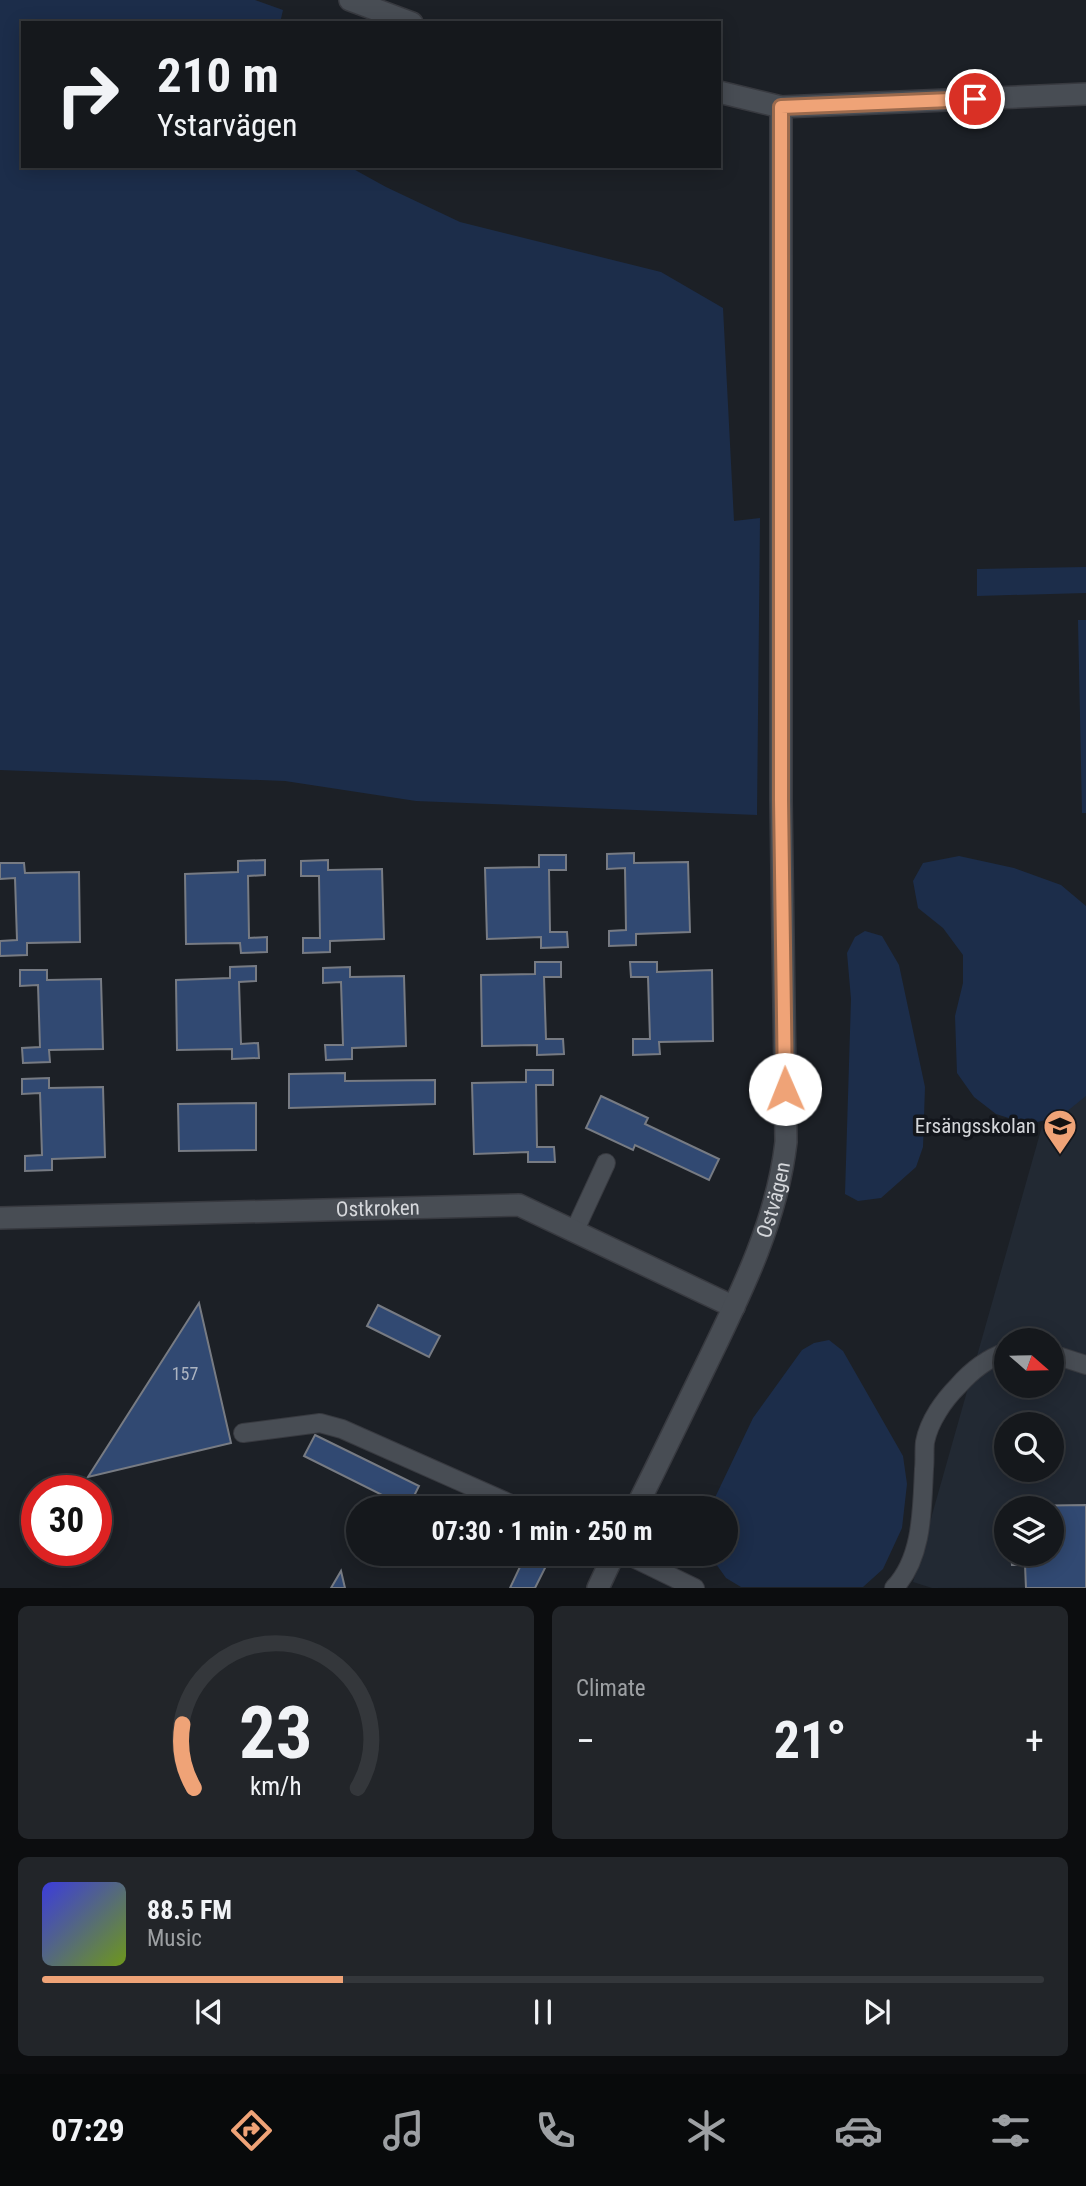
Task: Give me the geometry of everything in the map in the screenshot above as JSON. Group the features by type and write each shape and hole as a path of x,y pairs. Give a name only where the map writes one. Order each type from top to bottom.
{"street":[{"path":"350,0 407,21"},
{"path":"721,92 781,107 1086,94"},
{"name":"Ostvägen","path":"642,1496 734,1307 771,1217 786,1142 781,800 781,107"},
{"name":"Ostkroken","path":"0,1218 519,1205 734,1307"},
{"path":"598,1587 608,1566"}],"lane":[{"path":"574,1232 606,1163"},
{"path":"894,1587 902,1579 911,1562 918,1535 925,1441 933,1421 947,1396 967,1375 994,1357"},
{"path":"1064,1358 1086,1365"},
{"path":"243,1433 320,1423 342,1429 493,1496"},
{"path":"650,1566 695,1587"}],"shaded area":[{"path":"0,0 255,0 283,10 280,21 21,21 21,168 352,168 460,222 661,272 723,308 734,521 760,518 757,815 416,801 285,781 0,770"},
{"path":"1086,567 1086,593 977,596 977,569"},
{"path":"1078,620 1086,620 1086,813 1082,813"},
{"path":"959,856 1014,868 1061,885 1086,906 1086,1096 1060,1117 1028,1124 996,1114 974,1097 957,1073 955,1016 963,983 963,955 943,928 918,908 913,881 923,863"},
{"path":"865,931 882,936 899,965 925,1087 923,1147 916,1167 881,1198 858,1201 845,1194 851,999 847,953 855,937"},
{"name":"Ersängsskolan","path":"1086,971 1086,1587 932,1588 913,1582"},
{"path":"829,1340 843,1351 903,1456 907,1484 902,1528 883,1569 863,1587 741,1587 726,1578 718,1566 738,1566 738,1496 716,1496 753,1418 802,1350 814,1343"}],"building":[{"path":"634,853 634,863 688,862 690,932 636,934 636,945 609,946 609,931 626,930 625,868 607,869 607,854"},
{"path":"539,855 566,855 566,870 549,870 550,932 567,932 568,947 541,948 541,937 487,939 485,868 539,867"},
{"path":"265,860 265,875 248,876 249,938 267,937 267,952 241,953 240,943 186,944 185,874 238,872 238,861"},
{"path":"328,860 328,870 382,869 384,939 330,941 330,952 303,953 303,938 320,938 319,876 301,876 301,861"},
{"path":"0,863 24,863 25,873 79,872 80,942 27,943 27,955 0,956 0,941 17,940 15,878 0,879"},
{"path":"535,962 561,962 561,977 544,977 546,1039 563,1039 564,1054 537,1055 537,1045 482,1046 481,975 535,974"},
{"path":"630,962 657,962 657,972 712,970 713,1041 659,1042 660,1054 633,1055 633,1039 650,1039 648,977 631,977"},
{"path":"256,966 256,981 239,982 241,1044 258,1043 259,1058 232,1059 232,1049 177,1050 176,980 230,978 230,967"},
{"path":"350,967 350,977 404,976 406,1046 352,1048 352,1059 326,1060 325,1045 343,1045 341,982 323,983 323,968"},
{"path":"20,970 47,970 47,980 101,979 103,1049 49,1050 50,1062 23,1063 22,1048 40,1047 38,985 20,986"},
{"path":"526,1070 553,1070 553,1085 536,1085 537,1147 554,1147 555,1162 528,1162 528,1152 474,1154 472,1083 526,1082"},
{"path":"345,1073 345,1081 435,1080 435,1104 289,1108 289,1074"},
{"path":"49,1078 49,1088 103,1087 105,1157 52,1159 52,1170 25,1171 25,1156 42,1155 40,1093 22,1094 22,1079"},
{"path":"601,1096 648,1118 645,1124 719,1159 709,1180 635,1145 633,1150 586,1128"},
{"path":"256,1103 256,1150 179,1151 178,1104"},
{"path":"199,1303 231,1443 89,1475"},
{"path":"378,1305 440,1336 429,1357 367,1326"},
{"path":"315,1435 419,1486 414,1496 384,1496 304,1456"},
{"path":"1064,1505 1086,1505 1086,1588 1026,1588 1025,1566 1064,1566"},
{"path":"520,1566 546,1566 535,1588 510,1588"},
{"path":"341,1571 345,1588 331,1588"}],"place":[{"name":"Ersängsskolan","path":"1060,1156"}],"route":[{"path":"785,1089 781,800 781,107 975,99"}]}
